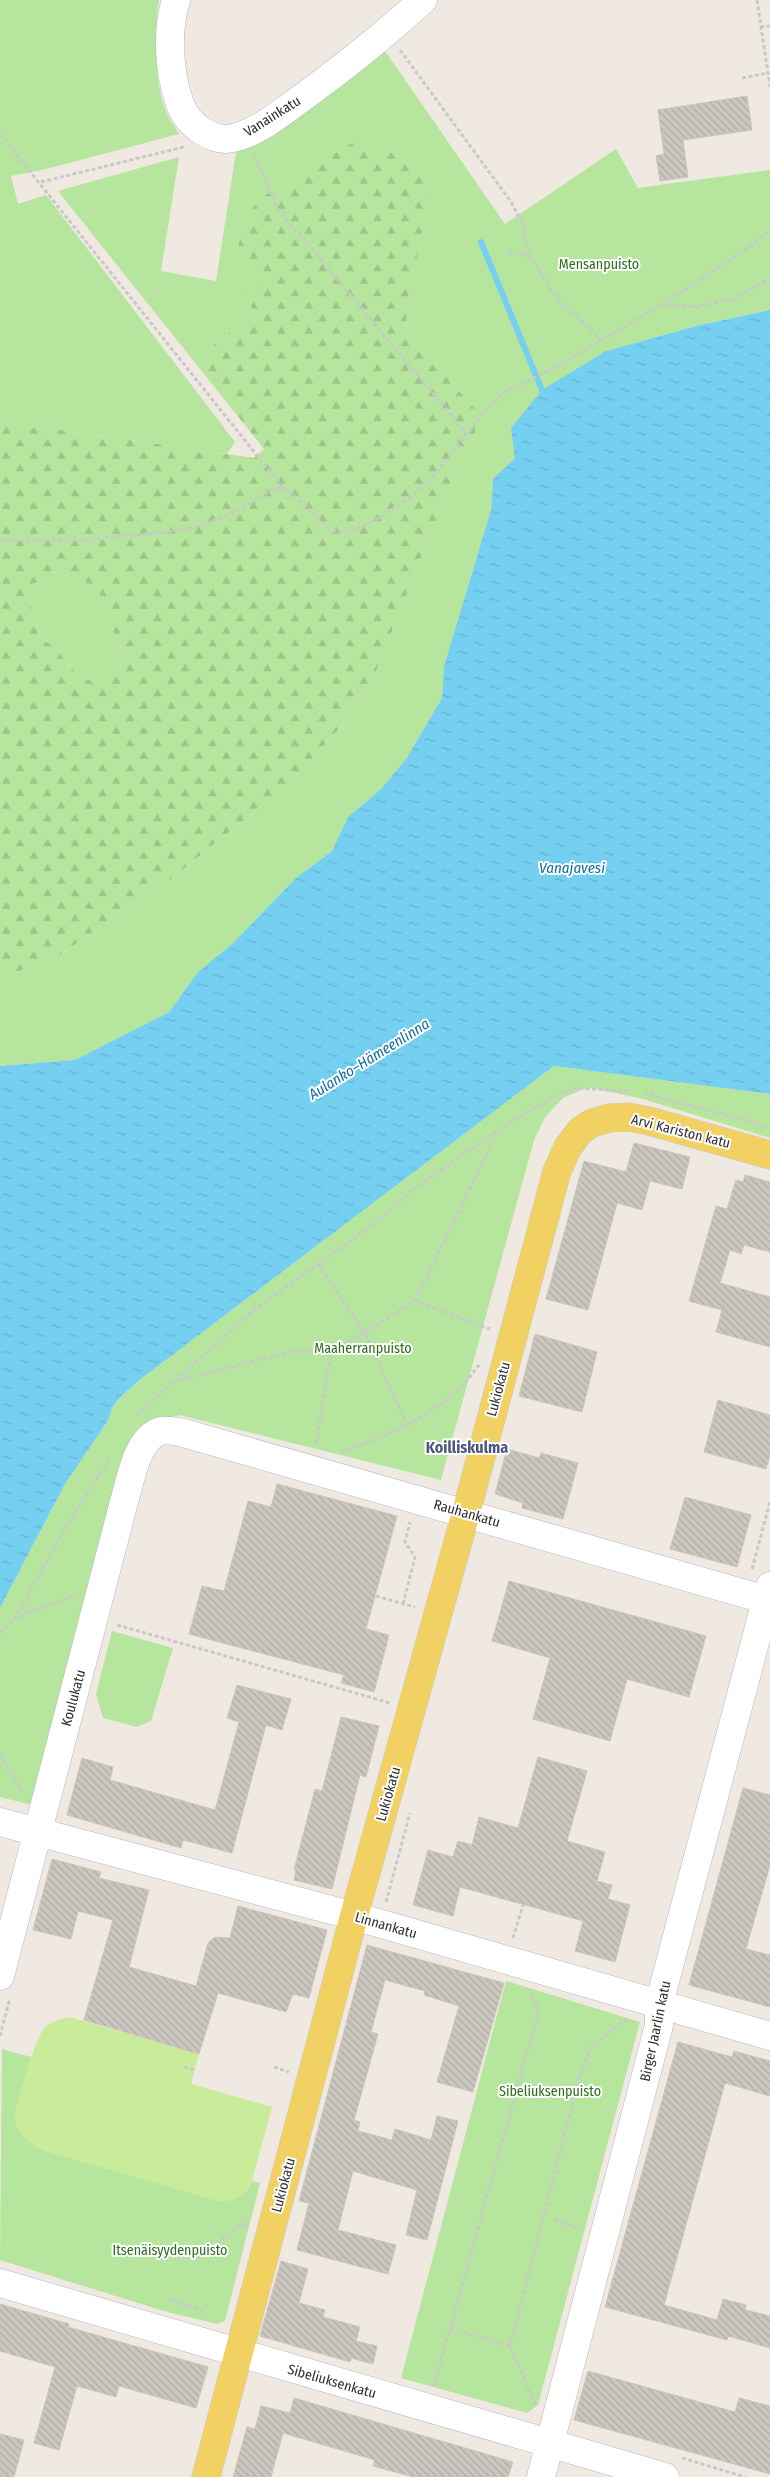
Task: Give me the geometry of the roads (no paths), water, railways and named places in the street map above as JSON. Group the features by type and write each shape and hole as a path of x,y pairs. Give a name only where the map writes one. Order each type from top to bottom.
{"main road":[{"name":"Arvi Kariston katu","path":"592,1123 609,1118 635,1118 770,1155"},
{"name":"Lukiokatu","path":"206,2477 357,1906 466,1513 557,1171 568,1147 580,1131 592,1123"}],"street":[{"name":"Vanainkatu","path":"176,0 172,15 170,50 174,85 182,110 197,128 216,139 233,138 245,134 278,115 354,60 423,0"},
{"name":"Rauhankatu","path":"162,1431 180,1432 312,1464 466,1513 769,1596"},
{"name":"Koulukatu","path":"0,1976 138,1455 148,1439 162,1431"},
{"name":"Birger Jaarlin katu","path":"541,2477 659,2025 659,2004 769,1596"},
{"name":"Linnankatu","path":"0,1822 38,1833 357,1906 659,2004 770,2036"},
{"name":"Sibeliuksenkatu","path":"0,2283 665,2477"}],"water":[{"name":"Vanajavesi","path":"770,310 770,1094 554,1066 138,1381 120,1398 113,1407 109,1419 65,1484 0,1608 0,1066 75,1060 169,1012 198,972 232,944 297,877 332,851 348,817 381,789 406,759 442,698 444,666 491,510 493,479 515,458 511,428 542,390 606,351 696,326"}],"waterway":[{"path":"481,242 542,390"}],"district":[{"name":"Koilliskulma","path":"467,1447"}],"park label":[{"name":"Mensanpuisto","path":"599,264"},
{"name":"Maaherranpuisto","path":"363,1348"},
{"name":"Sibeliuksenpuisto","path":"550,2091"},
{"name":"Itsenäisyydenpuisto","path":"170,2250"}],"water label":[{"name":"Aulanko–Hämeenlinna","path":"369,1059"}]}
